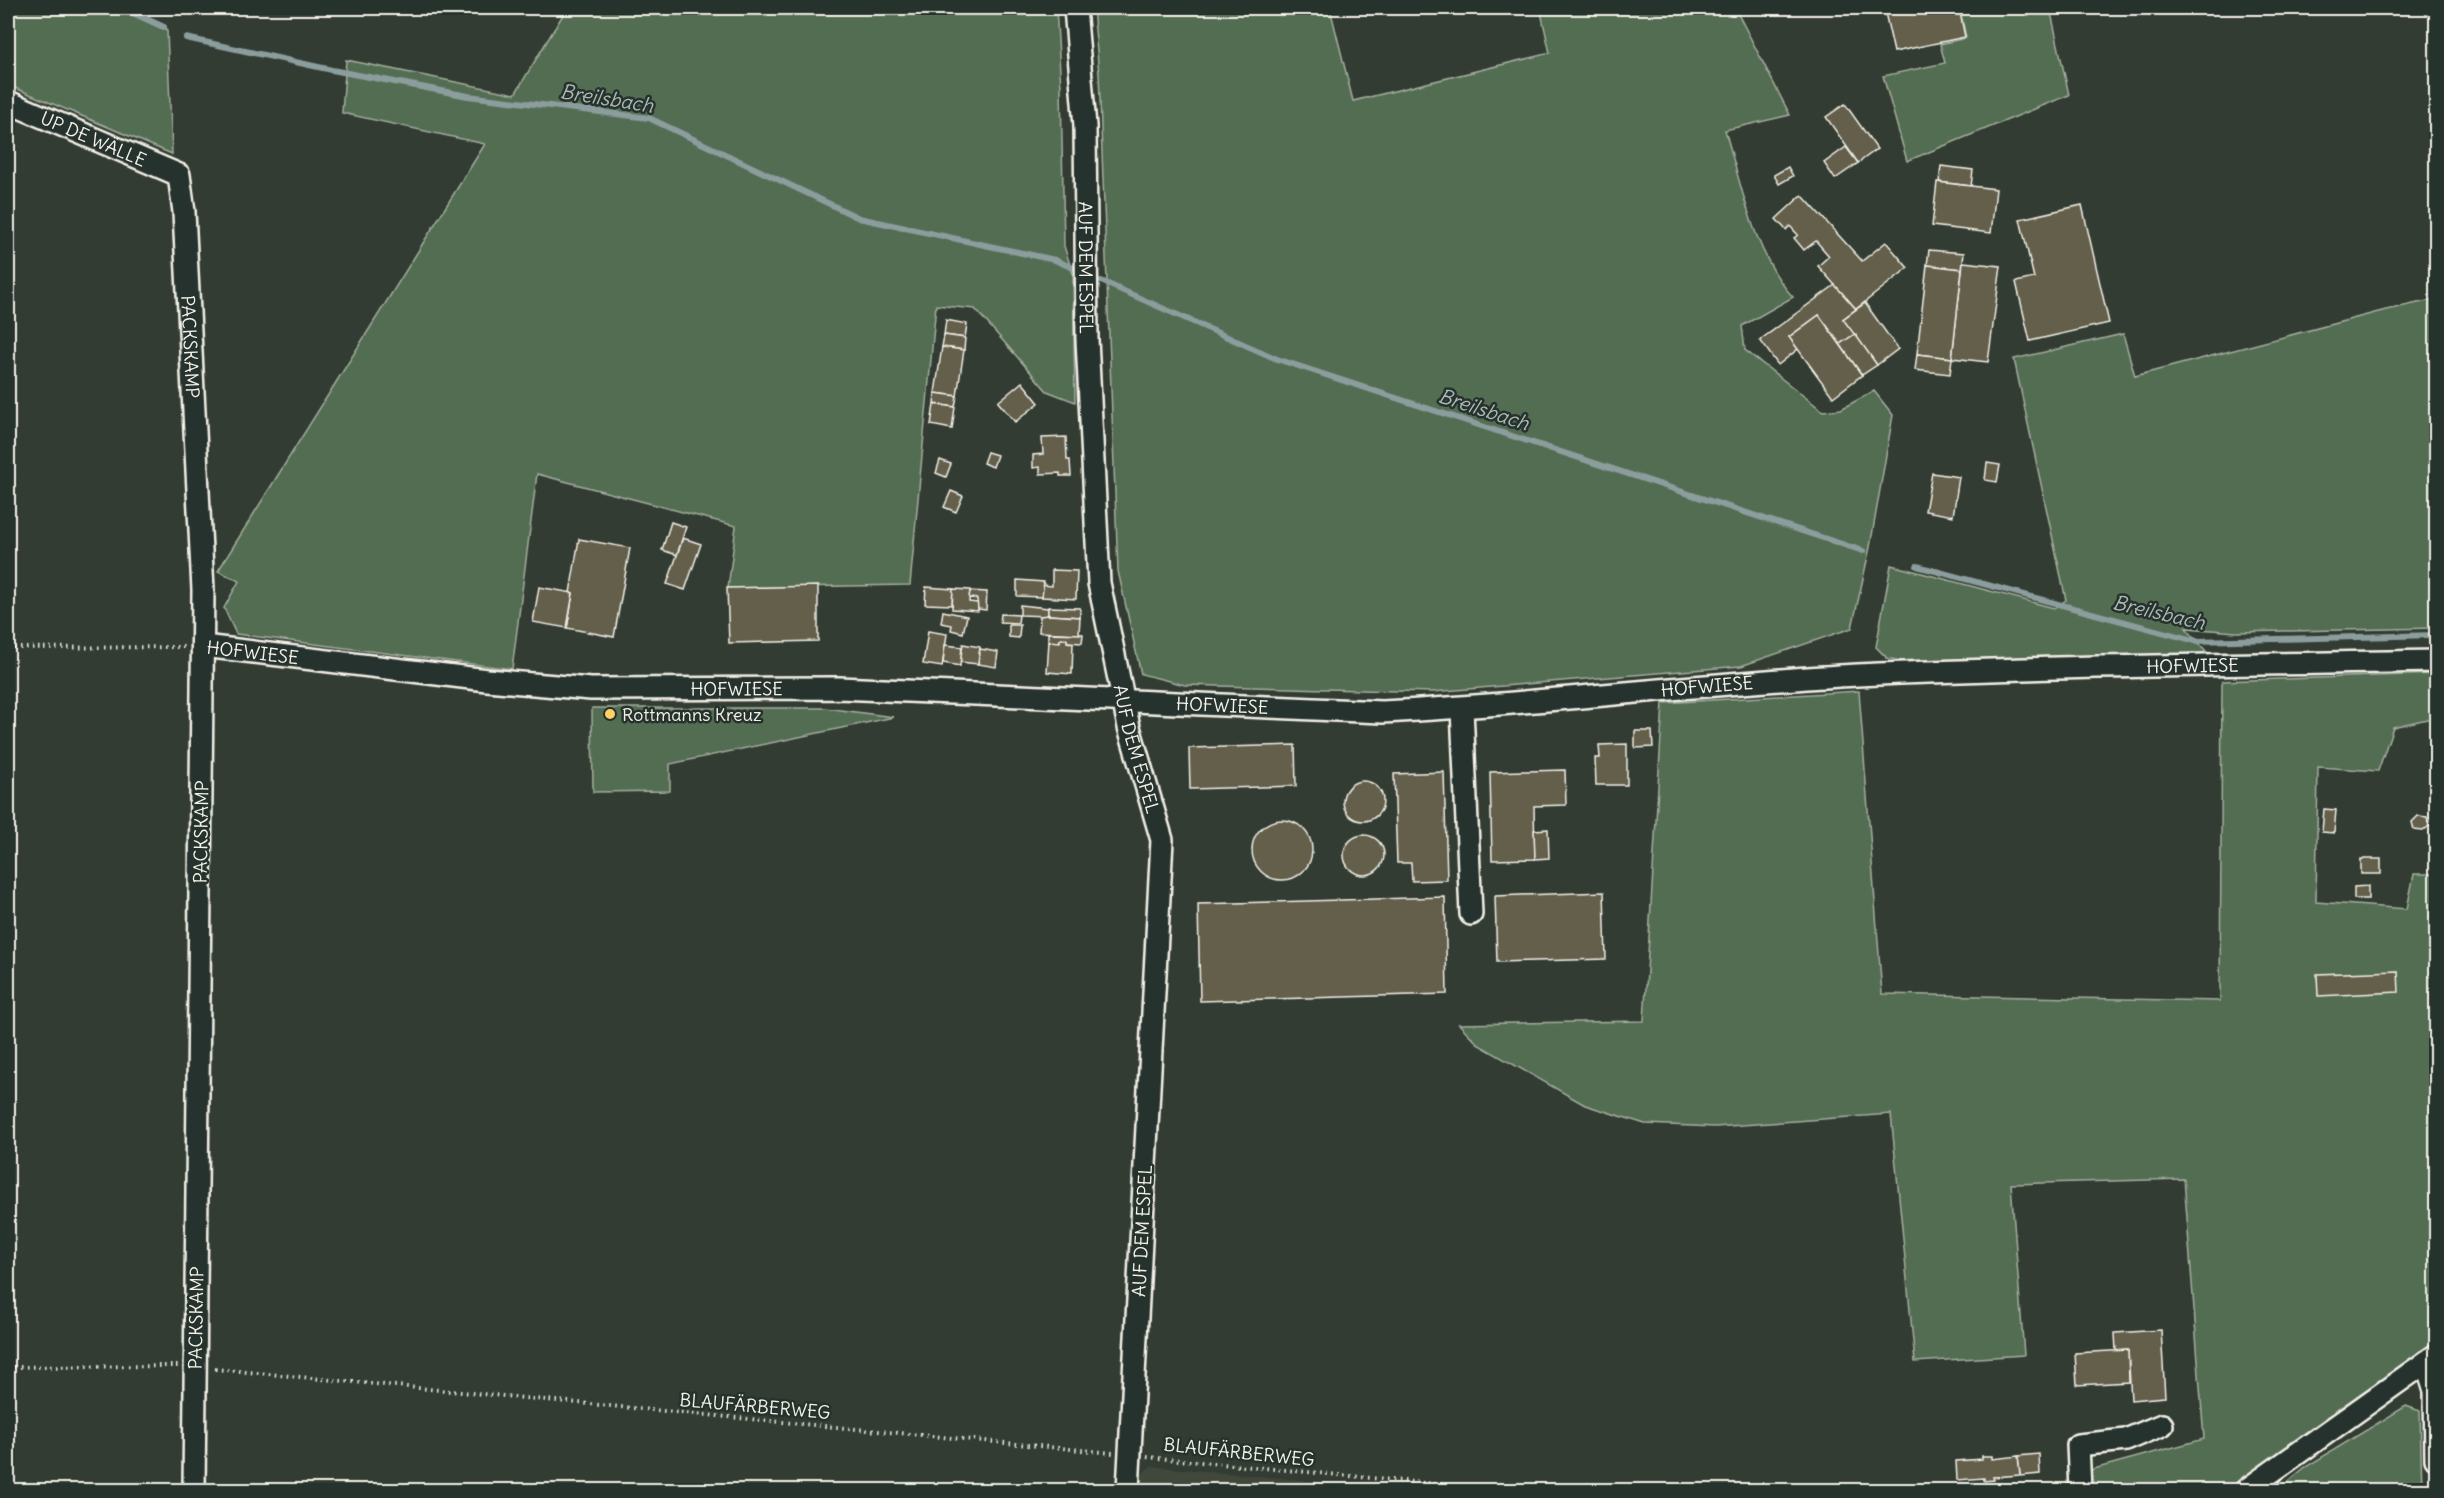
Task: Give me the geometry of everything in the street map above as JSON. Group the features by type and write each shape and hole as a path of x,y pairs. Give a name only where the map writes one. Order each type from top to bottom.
{"street":[{"name":"AUF DEM ESPEL","path":"1075,8 1085,126 1087,339 1099,582 1129,727 1162,840 1128,1491"},
{"name":"UP DE WÄLLE","path":"8,102 179,175"},
{"name":"PACKSKAMP","path":"179,175 185,236 203,590 194,1491"},
{"name":"HOFWIESE","path":"203,646 487,680 591,689 839,688 1382,712 1462,708 1856,675 2022,669 2436,661"},
{"path":"1462,708 1471,914"},
{"path":"2246,1491 2431,1358 2435,1391 2436,1459"},
{"path":"2080,1491 2078,1445 2126,1440 2162,1425"}],"path":[{"name":"HOFWIESE","path":"8,648 203,646"},
{"name":"BLAUFÄRBERWEG","path":"8,1366 195,1367 1499,1491"}],"shaded area":[{"path":"1151,1466 1409,1490 1138,1490 1138,1477"}],"green space":[{"path":"8,8 117,8 167,31 172,154 8,85"},
{"path":"567,8 1056,8 1061,88 1064,246 1073,274 1075,402 1047,391 975,309 936,305 910,585 728,588 736,526 537,474 512,669 236,634 224,608 239,581 218,571 485,144 342,113 346,60 515,94"},
{"path":"1093,8 1330,8 1353,101 1550,53 1540,8 1735,8 1790,115 1725,130 1750,218 1768,261 1793,297 1742,326 1745,350 1823,411 1841,409 1874,391 1893,415 1870,547 1852,628 1741,666 1432,692 1185,685 1141,674 1118,571 1099,74"},
{"path":"1960,8 2050,8 2069,95 1907,161 1883,76 1945,63 1940,44 1966,38"},
{"path":"2436,299 2436,628 2236,632 2186,628 2212,658 2081,657 1905,662 1887,658 1876,647 1891,565 2054,608 2066,600 2014,359 2123,334 2135,376"},
{"path":"2436,674 2436,717 2393,727 2378,771 2318,767 2316,902 2407,909 2414,874 2436,874 2436,1340 2235,1490 2097,1490 2090,1470 2204,1439 2184,1179 2011,1184 2024,1355 1915,1362 1891,1114 1715,1127 1645,1124 1585,1105 1479,1045 1459,1024 1644,1021 1663,703 1859,691 1882,994 2220,1001 2222,681"},
{"path":"592,708 825,708 894,717 670,764 670,791 593,792"},
{"path":"2406,1406 2420,1411 2422,1490 2278,1490 2304,1468"}],"building":[{"path":"1884,8 1959,8 1965,37 1894,52"},
{"path":"1845,104 1877,149 1858,163 1826,117"},
{"path":"1846,147 1858,163 1835,179 1824,163"},
{"path":"1941,166 1973,170 1971,186 1939,182"},
{"path":"1788,167 1793,176 1779,184 1774,175"},
{"path":"1937,182 1996,189 1991,233 1932,226"},
{"path":"1802,195 1862,261 1886,242 1908,268 1856,309 1818,266 1829,256 1816,241 1804,250 1794,238 1798,235 1790,226 1786,230 1776,219"},
{"path":"2082,205 2109,323 2030,341 2016,282 2034,278 2020,219"},
{"path":"1929,250 1964,253 1962,269 1927,265"},
{"path":"1963,262 2001,266 1988,362 1952,358"},
{"path":"1927,265 1962,269 1952,358 1917,354"},
{"path":"1835,285 1856,309 1843,319 1855,334 1840,344 1819,315 1789,337 1798,349 1778,365 1760,340"},
{"path":"1865,303 1898,349 1877,365 1843,319"},
{"path":"1819,315 1862,375 1833,397 1789,337"},
{"path":"946,320 967,324 965,338 944,335"},
{"path":"1855,334 1877,365 1862,375 1840,344"},
{"path":"944,335 965,338 964,350 942,347"},
{"path":"942,347 964,350 957,396 935,393"},
{"path":"1917,354 1952,358 1950,374 1915,370"},
{"path":"1022,382 1039,403 1015,422 998,402"},
{"path":"935,393 957,396 955,407 934,404"},
{"path":"934,404 955,407 952,429 931,425"},
{"path":"1066,437 1067,460 1070,460 1071,476 1060,476 1060,473 1040,474 1040,467 1033,468 1033,455 1043,454 1042,438"},
{"path":"987,452 997,455 993,467 983,463"},
{"path":"940,460 951,464 946,477 936,473"},
{"path":"1987,463 2000,465 1997,482 1985,480"},
{"path":"1932,473 1959,477 1953,516 1925,511"},
{"path":"951,491 963,496 956,512 944,507"},
{"path":"671,522 686,527 677,555 662,550"},
{"path":"683,538 701,544 685,590 667,584"},
{"path":"579,539 630,548 614,637 567,628"},
{"path":"1052,570 1077,571 1076,599 1042,597 1042,585 1052,586"},
{"path":"1017,580 1044,582 1042,597 1017,596"},
{"path":"818,586 818,641 729,643 727,588"},
{"path":"539,587 573,593 567,628 533,622"},
{"path":"926,587 953,589 952,605 925,604"},
{"path":"953,589 970,590 969,602 978,603 978,611 952,609"},
{"path":"970,591 987,592 986,610 978,609 977,599 969,598"},
{"path":"1020,605 1048,608 1048,616 1020,615"},
{"path":"1048,607 1080,608 1080,617 1048,615"},
{"path":"943,611 967,616 963,633 951,630 952,625 941,623"},
{"path":"1001,614 1019,615 1018,623 1000,622"},
{"path":"1040,616 1080,617 1079,634 1039,632"},
{"path":"1009,625 1020,625 1019,638 1009,637"},
{"path":"928,631 947,634 942,667 923,664"},
{"path":"1048,633 1083,634 1082,643 1067,642 1067,639 1060,639 1060,642 1048,642"},
{"path":"1060,639 1067,639 1067,642 1073,643 1072,674 1047,672 1049,641 1060,642"},
{"path":"963,644 980,647 978,664 960,662"},
{"path":"945,645 962,647 960,666 943,663"},
{"path":"980,649 998,652 996,667 978,664"},
{"path":"1635,731 1652,731 1653,747 1635,748"},
{"path":"2433,735 2436,735 2436,751 2433,751"},
{"path":"1627,744 1627,785 1596,785 1595,758 1600,758 1599,745"},
{"path":"1295,745 1296,786 1190,789 1189,748"},
{"path":"1565,770 1566,805 1534,806 1535,859 1492,860 1490,772"},
{"path":"1444,772 1447,880 1412,881 1411,863 1397,863 1394,774"},
{"path":"1363,781 1377,787 1383,801 1377,815 1363,821 1349,815 1343,801 1349,787"},
{"path":"2324,809 2336,810 2334,833 2322,832"},
{"path":"2418,816 2427,817 2429,826 2423,831 2414,830 2412,822"},
{"path":"1282,820 1299,825 1307,833 1312,850 1307,867 1299,875 1282,880 1265,875 1257,867 1252,850 1257,833 1265,825"},
{"path":"1548,829 1549,858 1535,859 1534,830"},
{"path":"1364,835 1378,841 1384,855 1378,869 1364,875 1350,869 1344,855 1350,841"},
{"path":"2361,859 2381,859 2381,874 2361,874"},
{"path":"2368,886 2368,899 2354,899 2354,887"},
{"path":"1604,892 1606,959 1497,962 1495,896"},
{"path":"1445,897 1447,994 1200,1001 1198,904"},
{"path":"2398,971 2399,992 2318,996 2317,974"},
{"path":"2161,1330 2165,1397 2131,1400 2128,1350 2116,1351 2115,1333"},
{"path":"2128,1350 2129,1382 2077,1385 2075,1353"},
{"path":"2039,1454 2040,1474 2020,1476 2018,1456"},
{"path":"1982,1456 1992,1456 1992,1459 2018,1456 2020,1475 1993,1477 1994,1480 1984,1481 1984,1478 1957,1480 1956,1461 1982,1459"}],"waterway":[{"name":"Breilsbach","path":"123,8 164,27"},
{"name":"Breilsbach","path":"186,38 332,70 468,96 649,118 859,218 1055,260 1073,268"},
{"name":"Breilsbach","path":"1101,281 1277,359 1863,551"},
{"name":"Breilsbach","path":"1917,566 2196,641 2436,635"}],"place":[{"name":"Rottmanns Kreuz","path":"610,714"}]}
